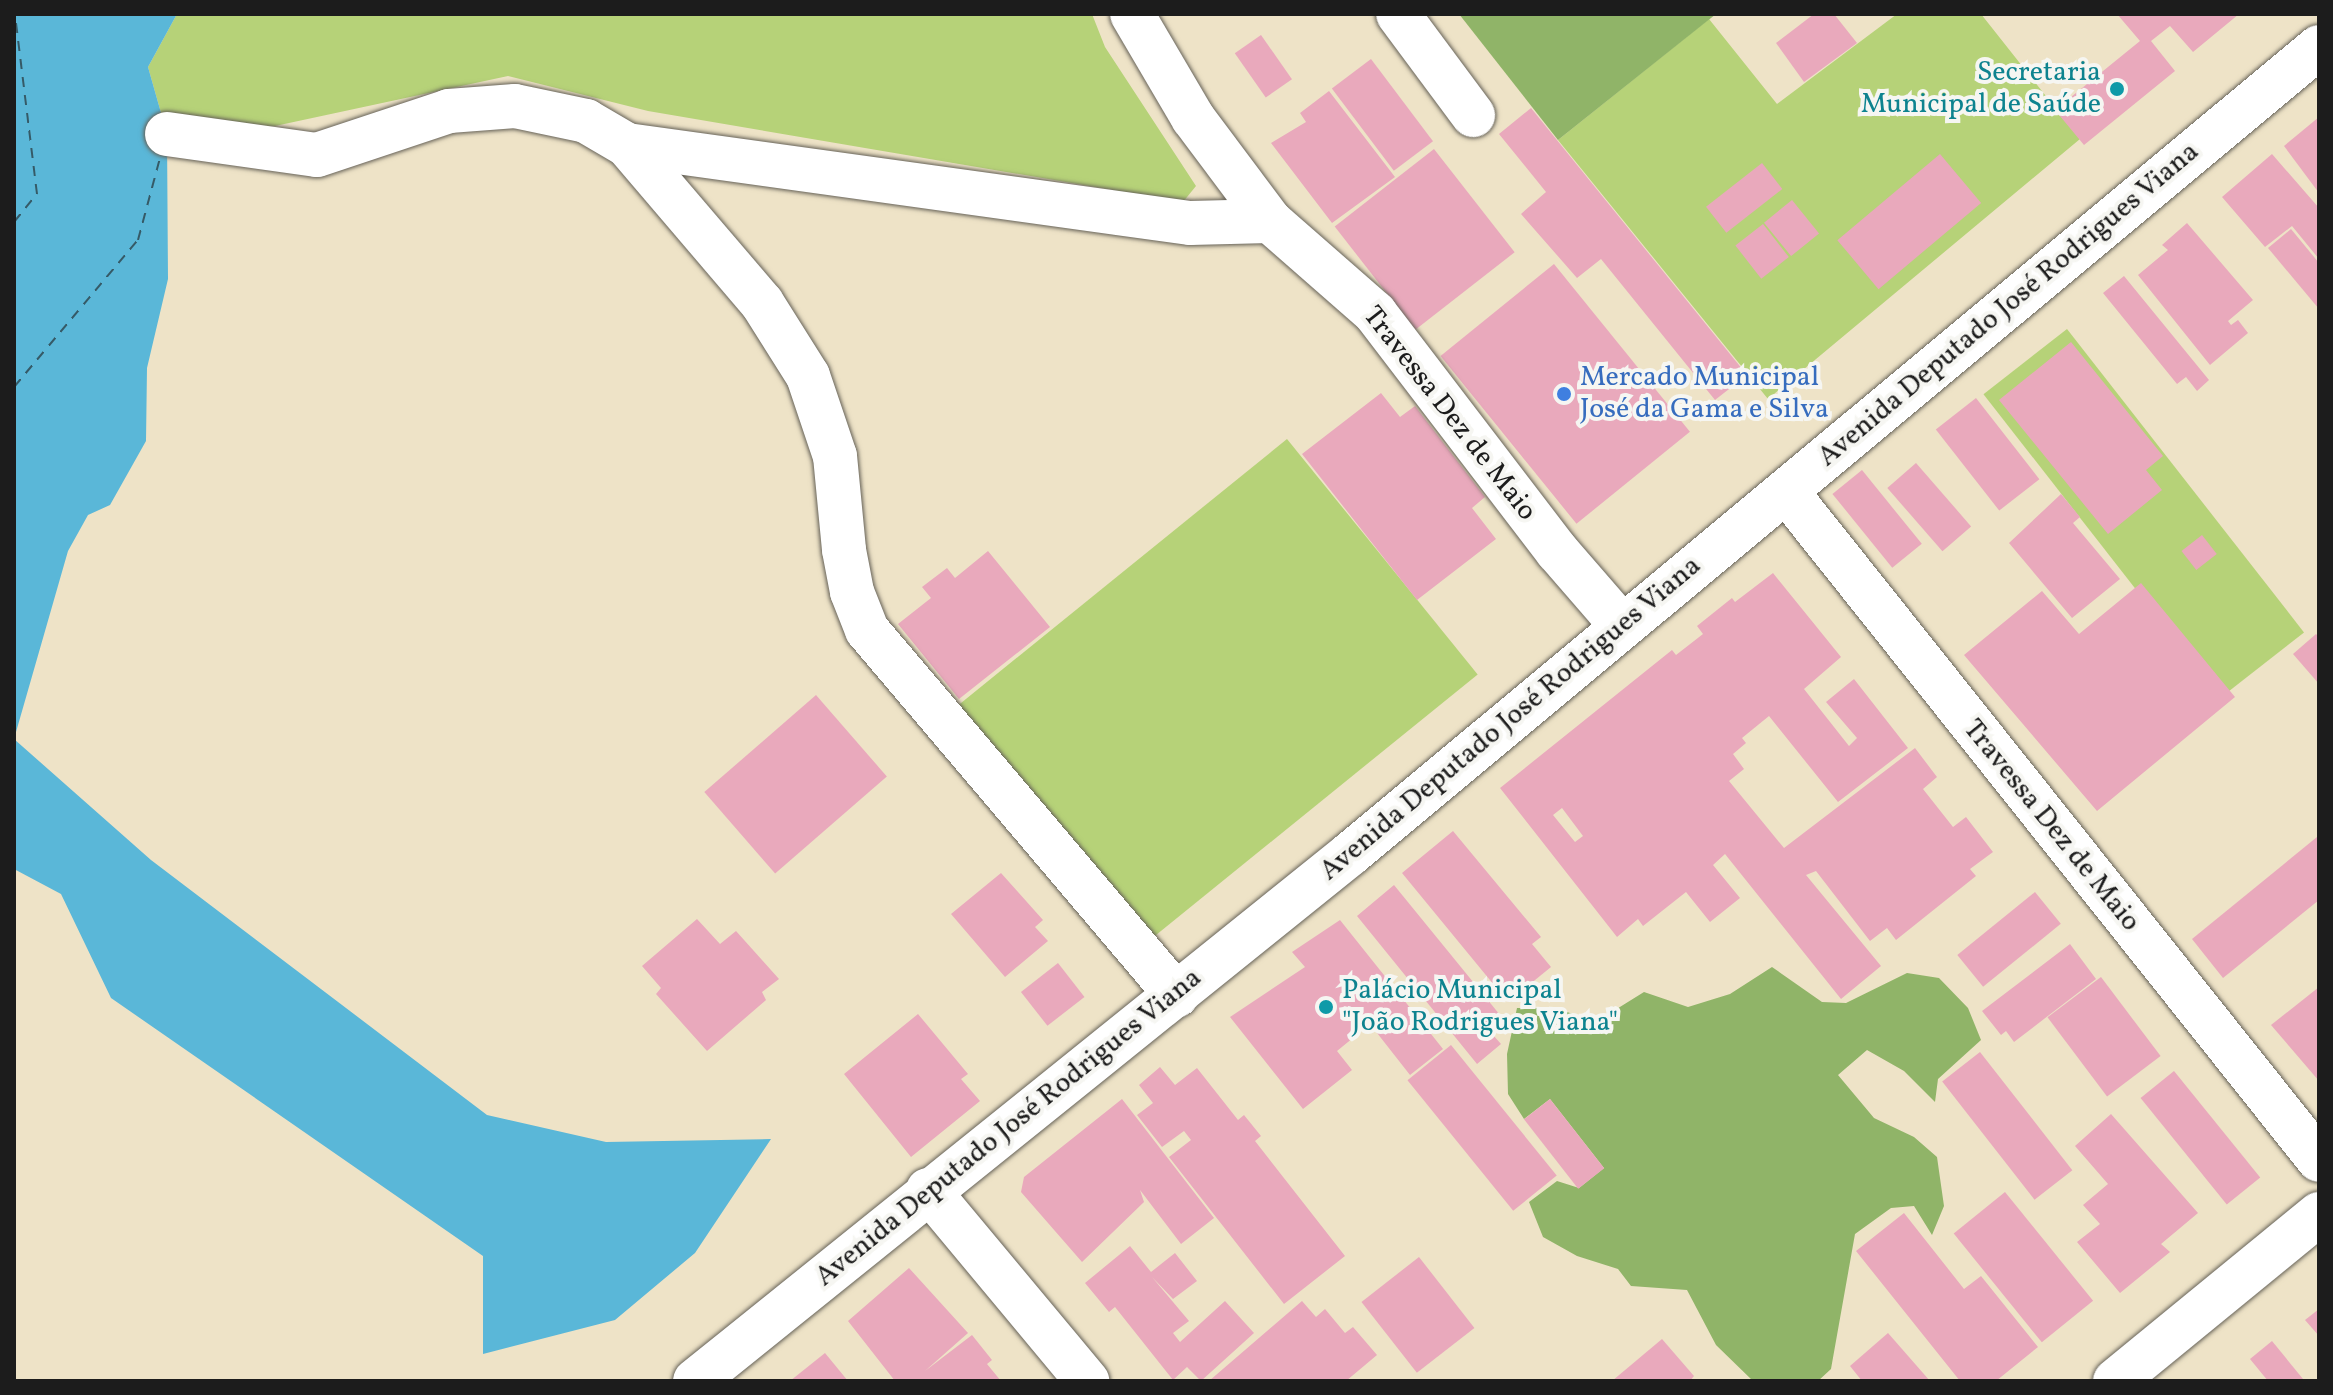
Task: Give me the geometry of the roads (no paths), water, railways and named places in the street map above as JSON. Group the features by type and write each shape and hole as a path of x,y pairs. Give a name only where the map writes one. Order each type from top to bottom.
{"street":[{"name":"Travessa Dez de Maio","path":"1132,14 1193,118 1270,221 1375,313 1557,551 1622,626"},
{"path":"1398,14 1473,115"},
{"name":"Avenida Deputado José Rodrigues Viana","path":"695,1381 928,1190 1177,995 2319,47"},
{"path":"167,134 317,155 449,111 515,106 586,121 627,145 762,303 808,376 835,456 844,550 867,630 1177,995"},
{"path":"627,145 1190,223 1270,221"},
{"name":"Travessa Dez de Maio","path":"1786,491 2319,1160"},
{"path":"928,1190 1087,1381"},
{"path":"2115,1381 2319,1214"}],"water":[{"path":"14,14 177,14 148,67 167,134 168,279 147,368 146,441 110,505 88,515 68,551 14,739"},
{"path":"14,739 151,860 487,1115 606,1142 771,1139 695,1253 615,1320 483,1354 483,1256 111,998 61,894 14,869"}],"place":[{"name":"Secretaria Municipal de Saúde","path":"2117,89"},
{"name":"Mercado Municipal José da Gama e Silva","path":"1564,394"},
{"name":"Palácio Municipal \"João Rodrigues Viana\"","path":"1326,1007"}]}
